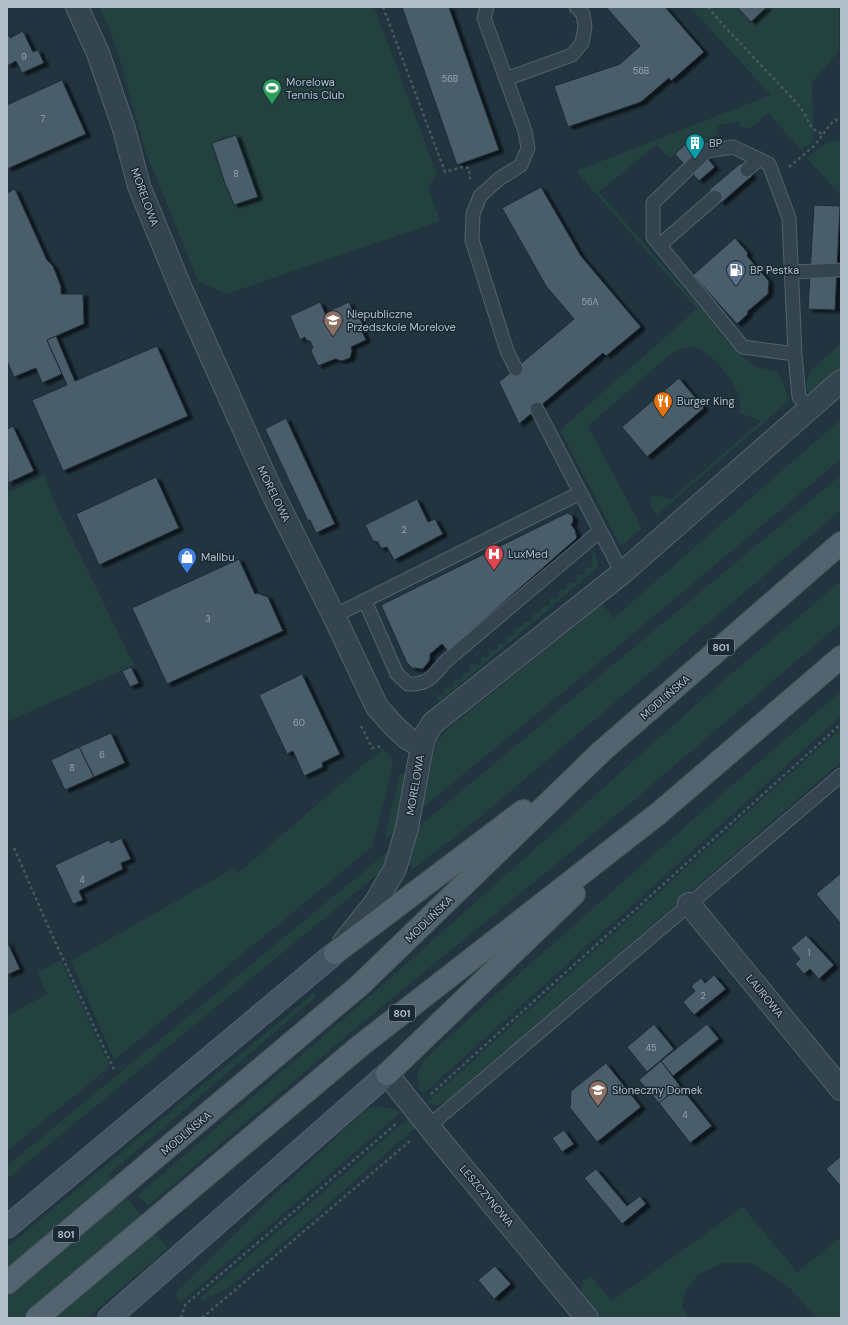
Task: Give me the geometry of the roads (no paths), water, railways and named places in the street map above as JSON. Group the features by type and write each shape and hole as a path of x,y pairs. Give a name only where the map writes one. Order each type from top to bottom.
{"main road":[{"name":"MODLIŃSKA","path":"7,1283 125,1185 360,985 602,751 841,543"},
{"name":"801","path":"37,1318 360,1046 659,813 841,656"},
{"path":"7,1227 335,953 602,751"},
{"path":"109,1318 387,1074 659,813"}],"street":[{"name":"MORELOWA","path":"77,7 98,53 124,129 139,186 182,291 272,492 334,616 377,707 408,739 422,746 407,828 395,869 375,903 335,953"},
{"path":"422,746 426,734 434,723 622,573 841,381"},
{"name":"LAUROWA","path":"689,904 841,1089"},
{"name":"LESZCZYNOWA","path":"387,1074 415,1107 422,1132 587,1318"}],"lane":[{"path":"487,7 484,18 525,131 528,148 521,166 499,179 480,196 472,214 472,240 507,351 516,369"},
{"path":"506,79 572,55 582,43 585,27 583,14 576,7"},
{"path":"795,354 743,347 653,237 653,203 707,151 733,147 769,164 775,179 789,218 795,354 799,397 809,408"},
{"path":"747,170 759,159"},
{"path":"660,245 715,197"},
{"path":"792,272 841,270"},
{"path":"537,409 622,573"},
{"path":"334,616 580,493"},
{"path":"365,601 398,674 408,684 418,684 430,679 445,662 600,531"},
{"path":"422,1132 841,775"}],"place":[{"name":"Morelowa Tennis Club","path":"272,105"},
{"name":"BP","path":"695,160"},
{"name":"BP Pestka","path":"736,287"},
{"name":"Niepubliczne Przedszkole Morelove","path":"333,337"},
{"name":"Burger King","path":"663,418"},
{"name":"LuxMed","path":"494,571"},
{"name":"Malibu","path":"187,574"},
{"name":"Słoneczny Domek","path":"598,1107"}]}
